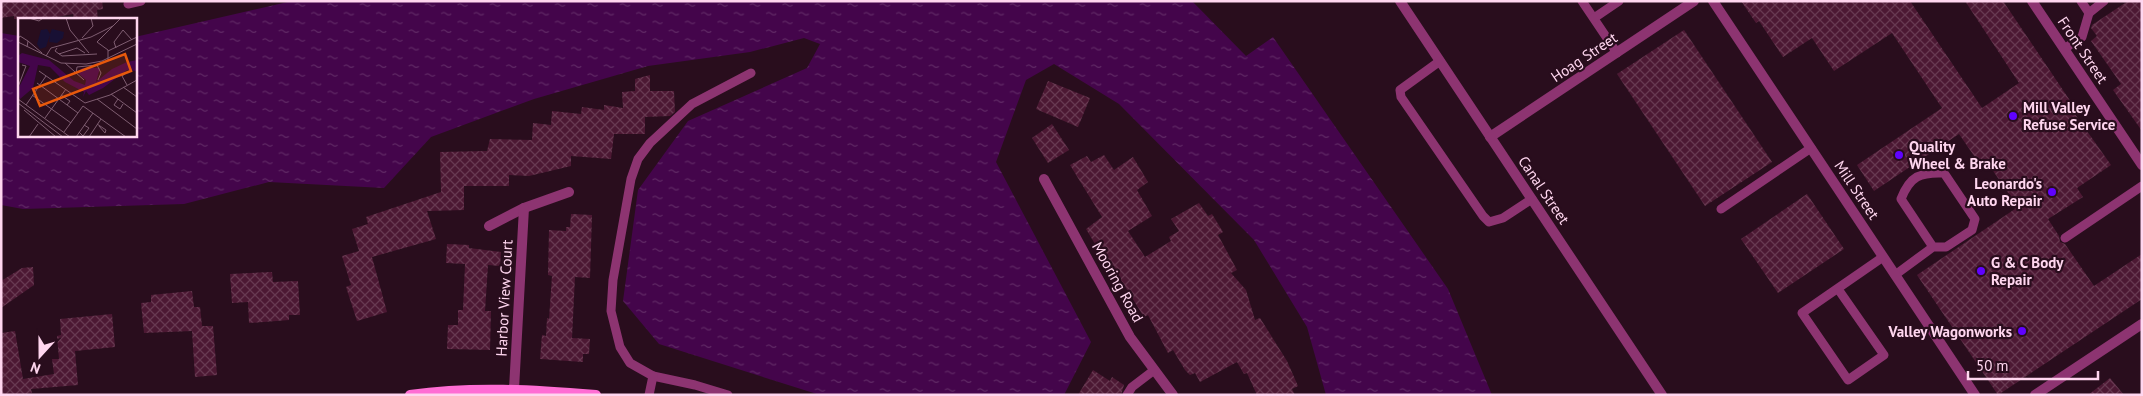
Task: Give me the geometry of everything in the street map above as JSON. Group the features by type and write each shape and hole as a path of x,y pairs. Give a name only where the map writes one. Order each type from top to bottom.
{"main road":[{"path":"410,395 465,389 514,389 596,395"}],"street":[{"name":"Canal Street","path":"1400,1 1662,395"},
{"name":"Hoag Street","path":"1490,137 1694,1"},
{"name":"Mill Street","path":"1713,1 1975,395"},
{"name":"Front Street","path":"2032,1 2142,165"},
{"name":"Mooring Road","path":"1044,179 1130,337 1173,395"},
{"name":"Harbor View Court","path":"489,226 524,208 568,192"},
{"name":"Harbor View Court","path":"514,389 524,208"},
{"path":"2035,395 2142,324"}],"lane":[{"path":"128,4 141,1"},
{"path":"1582,1 1617,53"},
{"path":"1594,18 1620,1"},
{"path":"2081,1 2089,13"},
{"path":"2064,49 2082,37 2089,13 2104,1"},
{"path":"1440,61 1405,85 1400,90 1401,97 1489,222 1503,218 1532,199"},
{"path":"728,395 695,385 653,376 630,363 620,347 611,311 613,280 631,179 638,159 650,143 692,104 751,73"},
{"path":"1721,209 1811,148"},
{"path":"1895,275 1933,247 1946,247 1972,230 1975,219 1944,173 1925,172 1907,184 1901,199 1933,247"},
{"path":"2065,238 2142,186"},
{"path":"1838,289 1884,355 1848,380 1802,312 1883,257"},
{"path":"1127,395 1132,387 1153,370"},
{"path":"649,395 653,376"}],"water":[{"path":"292,1 1192,1 1246,56 1273,37 1448,289 1492,395 1326,395 1307,327 1254,240 1119,104 1054,64 1026,80 996,162 1091,342 1064,395 820,395 659,344 623,301 638,190 688,121 807,68 820,44 804,38 750,52 648,66 534,99 431,137 384,188 269,182 184,204 23,209 1,205 1,33 18,36 18,136 136,136 136,37"}],"building":[{"path":"1,1 102,1 103,9 97,10 98,18 74,18 73,14 51,18 14,19 14,16 1,18"},
{"path":"1741,1 1910,1 1982,108 2019,83 1965,1 2003,1 2073,105 2070,107 2111,165 2077,188 2083,197 2048,219 2059,236 2060,242 2065,244 2094,286 2142,254 2142,299 1998,395 1917,275 2015,209 2010,202 2013,200 1987,162 1981,166 1959,134 1874,191 1857,165 1942,108 1892,33 1834,71 1812,38 1783,57 1759,21 1756,23"},
{"path":"2128,1 2142,1 2142,131 2113,90 2121,84 2091,41 2097,36 2091,28 2092,25"},
{"path":"1684,30 1772,162 1705,206 1617,74"},
{"path":"650,75 650,91 674,91 675,112 670,116 645,117 645,134 614,134 611,159 571,156 571,166 529,176 509,175 509,186 464,186 464,210 427,211 436,239 372,257 387,312 357,321 346,287 351,285 342,256 359,251 352,229 368,224 366,217 441,192 440,152 487,151 490,139 532,140 533,123 551,125 552,111 581,114 582,107 604,110 604,105 623,108 622,92 635,91 635,79"},
{"path":"1048,81 1090,98 1078,127 1036,109"},
{"path":"1052,124 1069,150 1048,163 1032,138"},
{"path":"1104,155 1114,170 1133,157 1148,182 1137,190 1152,216 1128,231 1145,257 1171,241 1169,237 1179,231 1171,219 1199,203 1208,216 1212,214 1223,232 1218,235 1237,270 1231,273 1246,290 1255,320 1260,318 1287,361 1298,386 1292,389 1295,395 1257,395 1247,373 1244,374 1237,362 1200,382 1195,373 1190,375 1185,370 1173,350 1168,353 1148,315 1144,317 1101,248 1098,249 1086,229 1102,217 1070,165 1087,156 1091,162"},
{"path":"1807,194 1844,249 1778,293 1741,239"},
{"path":"571,214 592,215 590,278 575,277 572,338 590,339 589,354 583,354 583,362 540,359 542,335 546,336 547,318 549,319 552,276 548,275 549,230 566,231 566,227 570,227"},
{"path":"447,244 469,245 469,248 501,252 500,266 488,265 485,311 491,311 490,350 447,349 448,325 458,325 458,310 463,310 465,264 446,263"},
{"path":"33,267 34,285 1,308 1,281 22,268"},
{"path":"272,272 273,282 298,281 300,315 289,315 289,320 249,323 248,302 232,303 230,274"},
{"path":"192,291 194,307 200,307 202,326 213,326 217,375 195,377 192,331 144,333 141,303 151,302 151,295"},
{"path":"112,314 115,347 75,351 78,385 31,389 32,393 21,395 1,395 1,333 15,331 23,379 54,374 52,359 59,359 57,336 61,335 60,319"},
{"path":"1093,370 1110,381 1112,377 1124,385 1121,395 1078,395"},
{"path":"2110,378 2124,395 2088,395"}],"place":[{"name":"Mill Valley Refuse Service","path":"2013,116"},
{"name":"Quality Wheel & Brake","path":"1899,155"},
{"name":"Leonardo's Auto Repair","path":"2052,192"},
{"name":"G & C Body Repair","path":"1981,271"},
{"name":"Valley Wagonworks","path":"2022,331"}]}
